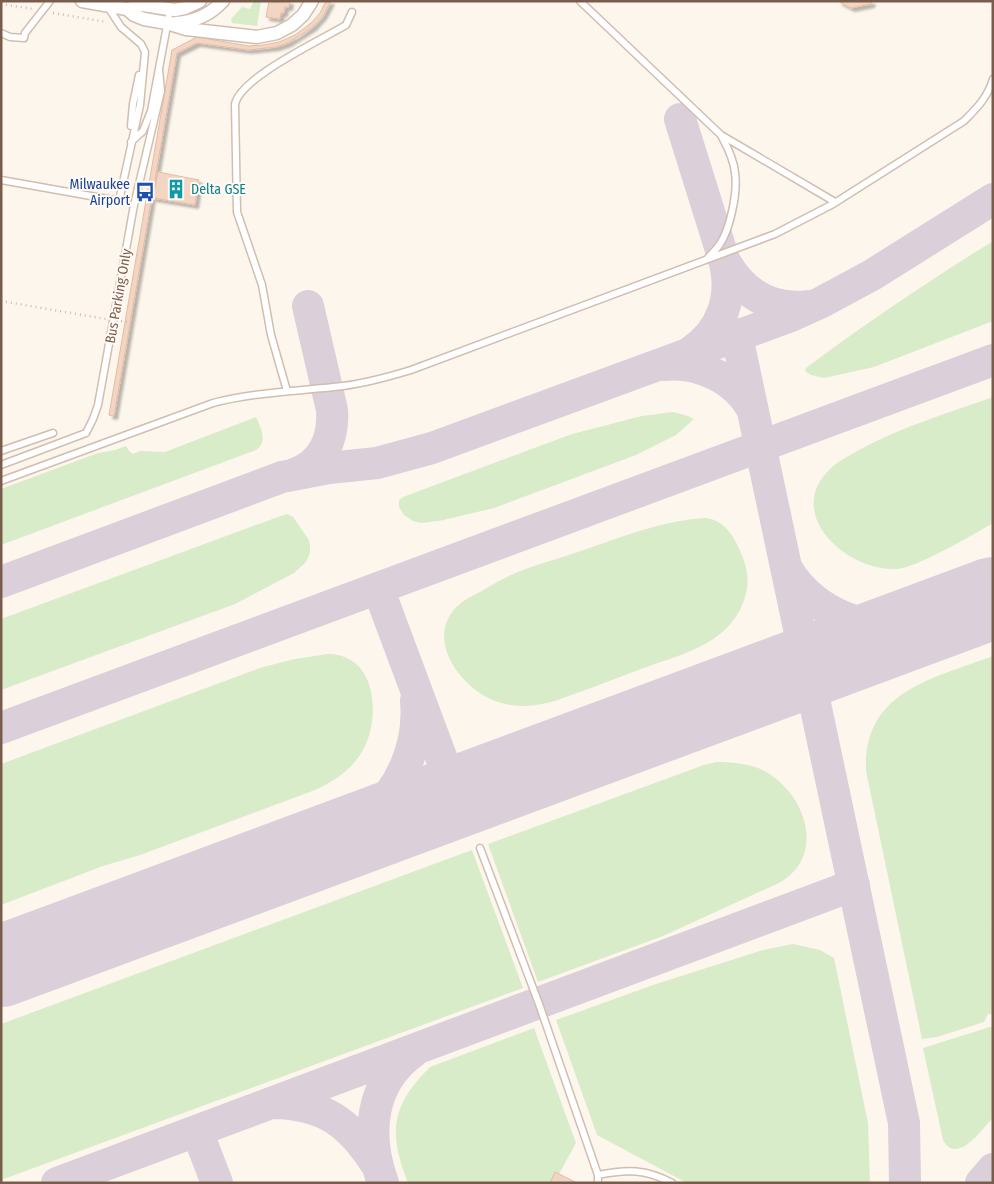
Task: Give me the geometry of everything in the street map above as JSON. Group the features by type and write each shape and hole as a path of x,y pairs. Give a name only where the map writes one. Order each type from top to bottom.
{"street":[{"path":"82,1 107,6 143,5 170,10 185,8 200,1"},
{"path":"168,23 183,22 201,17 223,1"},
{"path":"128,5 134,15 144,19 168,23 186,29 246,37 267,36 278,33 303,16 312,1"}],"lane":[{"path":"1,33 10,37 24,38 25,32 50,1"},
{"path":"580,1 721,136 835,202"},
{"path":"1,180 120,201 130,143 140,105 145,52 107,6"},
{"path":"130,143 142,131 151,111 170,10"},
{"path":"287,391 271,335 259,275 237,212 235,104 237,98 254,79 346,24 352,12"},
{"name":"Bus Parking Only","path":"1,464 86,433 94,419 134,205 162,91 159,69"},
{"path":"1,481 227,399 364,383 410,370 705,262 775,234 814,215 964,120 981,104 988,93 993,79"},
{"path":"705,262 720,244 727,230 735,187 736,173 732,158 721,136"},
{"path":"1,452 52,432"},
{"path":"480,848 539,1004 598,1175 598,1183"},
{"path":"598,1175 614,1171 639,1170 657,1175 672,1183"}],"path":[{"path":"1,4 120,24"},
{"path":"1,301 128,322"}],"green space":[{"path":"254,1 261,1 257,26 232,23 231,19 242,7 250,9"},
{"path":"993,241 993,321 874,367 824,378 811,375 805,371 806,368 875,319"},
{"path":"993,397 993,523 931,557 897,569 878,567 859,561 841,551 827,537 817,521 814,504 817,486 833,466 891,434"},
{"path":"673,412 694,419 676,435 636,455 494,508 439,521 421,523 413,521 404,515 399,507 399,500 403,497 572,434 642,416"},
{"path":"256,417 263,439 260,447 256,450 1,545 1,489 98,453 126,446 133,454 140,451 165,452"},
{"path":"287,514 293,517 309,540 310,546 310,553 306,562 294,573 235,604 1,690 1,619"},
{"path":"706,518 720,523 730,532 745,564 748,580 745,597 736,617 714,639 671,659 540,705 518,706 495,701 471,687 452,664 446,651 444,637 446,624 453,611 462,602 509,576 537,565 657,526 690,519"},
{"path":"328,654 344,657 356,664 365,675 373,704 369,734 364,748 355,762 343,773 315,790 140,855 103,866 1,905 1,764 263,667 295,659"},
{"path":"993,656 993,921 991,924 993,926 993,1014 988,1014 984,1022 937,1037 922,1039 866,771 868,744 876,723 889,706 906,692 925,681"},
{"path":"716,762 737,763 758,768 774,777 798,805 807,839 804,855 795,871 779,883 663,936 538,982 488,844"},
{"path":"472,850 523,988 1,1180 1,1024"},
{"path":"793,944 820,950 834,958 868,1123 870,1183 687,1183 597,1135 556,1020 656,984 763,950"},
{"path":"993,1026 993,1118 969,1143 955,1149 949,1147 943,1140 923,1048"},
{"path":"534,1028 576,1143 559,1174 555,1172 550,1183 408,1183 398,1149 397,1120 407,1094 417,1081 430,1067"}],"building":[{"path":"269,1 290,1 289,7 285,7 284,13 281,13 280,19 266,17"},
{"path":"326,1 331,1 323,16 313,27 288,43 276,47 248,50 197,43 177,53 114,416 109,415 172,50 197,37 249,46 279,42 295,35 311,23 320,13"},
{"path":"838,1 872,1 871,4 851,8"},
{"name":"Delta GSE","path":"158,172 199,180 195,205 153,198"},
{"path":"555,1172 575,1182 575,1183 550,1183"}],"taxiway":[{"path":"680,119 725,263 727,276 726,301 718,323 711,334 692,351"},
{"path":"1,582 282,477 329,468 377,463 432,448 791,316 872,275 993,199"},
{"path":"723,258 738,281 758,297 781,305 794,307 808,306"},
{"path":"294,474 312,464 325,449 329,440 332,420 332,410 308,306"},
{"path":"737,336 904,1123 905,1183"},
{"path":"1,728 993,360"},
{"path":"664,365 690,366 715,374 737,390 753,411"},
{"path":"787,569 799,585 829,610 865,624 885,627 905,627 930,622 993,588"},
{"path":"378,588 456,797"},
{"path":"337,841 368,818 380,806 399,780 406,765 415,734 416,701"},
{"path":"57,1183 854,885"},
{"path":"383,1183 374,1147 373,1129 375,1112 387,1079 398,1065 413,1052"},
{"path":"274,1103 307,1107 334,1118 356,1137 376,1164"},
{"path":"197,1131 217,1183"},
{"path":"981,1183 993,1169"}],"runway":[{"path":"1,966 993,598"}],"place":[{"name":"Delta GSE","path":"176,189"},
{"name":"Milwaukee Airport","path":"145,192"}]}
